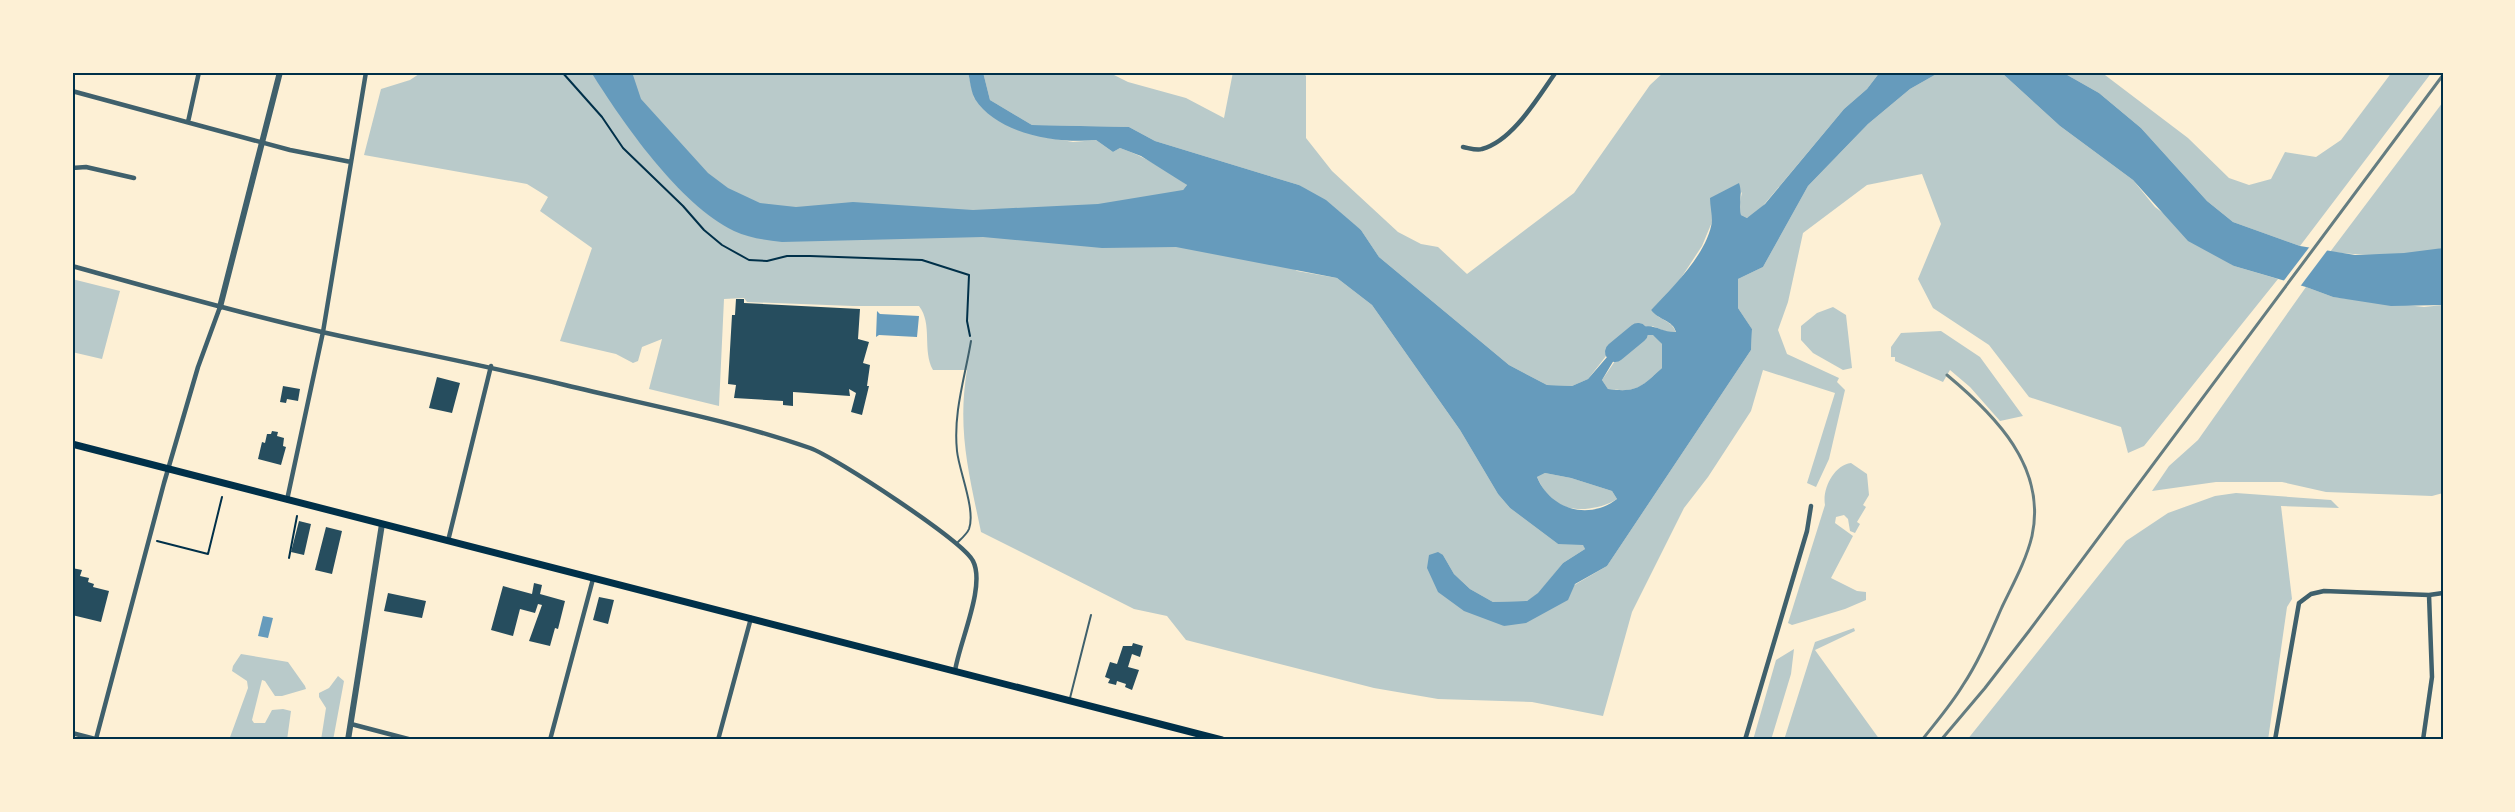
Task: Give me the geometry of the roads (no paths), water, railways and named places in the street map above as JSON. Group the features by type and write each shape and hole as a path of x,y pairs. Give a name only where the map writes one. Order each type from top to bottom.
{"main road":[{"path":"72,444 1222,740"}],"street":[{"path":"188,122 199,72"},
{"path":"72,733 97,740 168,468 198,367 220,307 280,72"},
{"path":"287,500 323,332 366,72"},
{"path":"1463,147 1480,150 1499,141 1523,118 1556,72"},
{"path":"72,91 290,150 351,162"},
{"path":"72,168 86,166 134,178"},
{"path":"72,266 220,307 323,332 491,366 728,423 811,448 888,495 957,543 971,557 977,576 977,585 955,671"},
{"path":"448,541 491,366"},
{"path":"1745,740 1807,531 1811,506"},
{"path":"348,740 382,525"},
{"path":"550,740 593,579"},
{"path":"2275,740 2299,603 2311,594 2324,591 2429,595 2443,593"},
{"path":"2423,740 2432,677 2429,595"},
{"path":"718,740 751,618"},
{"path":"351,724 412,740"}],"lane":[{"path":"957,543 969,529 970,519 957,448 956,428 960,389 971,340"},
{"path":"1069,700 1091,615"}],"water":[{"path":"591,72 632,72 641,99 708,173 728,188 760,203 796,207 853,202 973,210 1098,204 1183,190 1187,185 1141,156 1120,148 1113,152 1096,140 1047,138 998,121 985,111 972,93 968,72 983,72 990,100 1032,125 1129,127 1155,141 1299,185 1326,200 1361,230 1379,257 1509,365 1547,385 1572,386 1588,379 1614,349 1617,355 1602,380 1608,389 1626,390 1643,384 1662,368 1662,344 1653,335 1638,335 1637,330 1647,326 1676,332 1672,325 1651,310 1688,269 1704,245 1712,221 1710,198 1739,183 1741,215 1747,218 1765,204 1844,109 1867,89 1880,72 1940,72 1910,89 1868,124 1808,186 1763,267 1738,279 1738,308 1752,329 1751,350 1607,566 1575,584 1568,600 1526,623 1504,626 1464,611 1438,592 1427,568 1429,555 1438,552 1443,555 1454,574 1470,589 1493,602 1527,601 1538,593 1563,563 1585,549 1583,545 1558,544 1510,508 1498,494 1460,430 1372,305 1337,278 1176,247 1102,248 983,237 782,242 751,237 734,231 713,219 693,202 636,138","holes":["1545,473 1571,478 1612,491 1617,499 1606,506 1594,509 1571,508 1551,497 1537,477"]},
{"path":"1997,72 2062,72 2099,93 2141,128 2207,201 2233,222 2300,246 2355,255 2404,253 2443,248 2443,305 2391,306 2333,297 2234,266 2188,241 2133,180 2060,126 2003,74"},
{"path":"877,311 880,314 919,316 917,337 879,335 876,337"},
{"path":"263,616 273,618 268,638 258,636"}],"waterway":[{"path":"1615,352 1638,333"}],"railway":[{"path":"1941,740 2029,631 2443,75"},
{"path":"1922,740 1954,700 1979,657 2026,554 2032,536 2035,511 2032,487 2013,445 1983,407 1947,375"}]}
